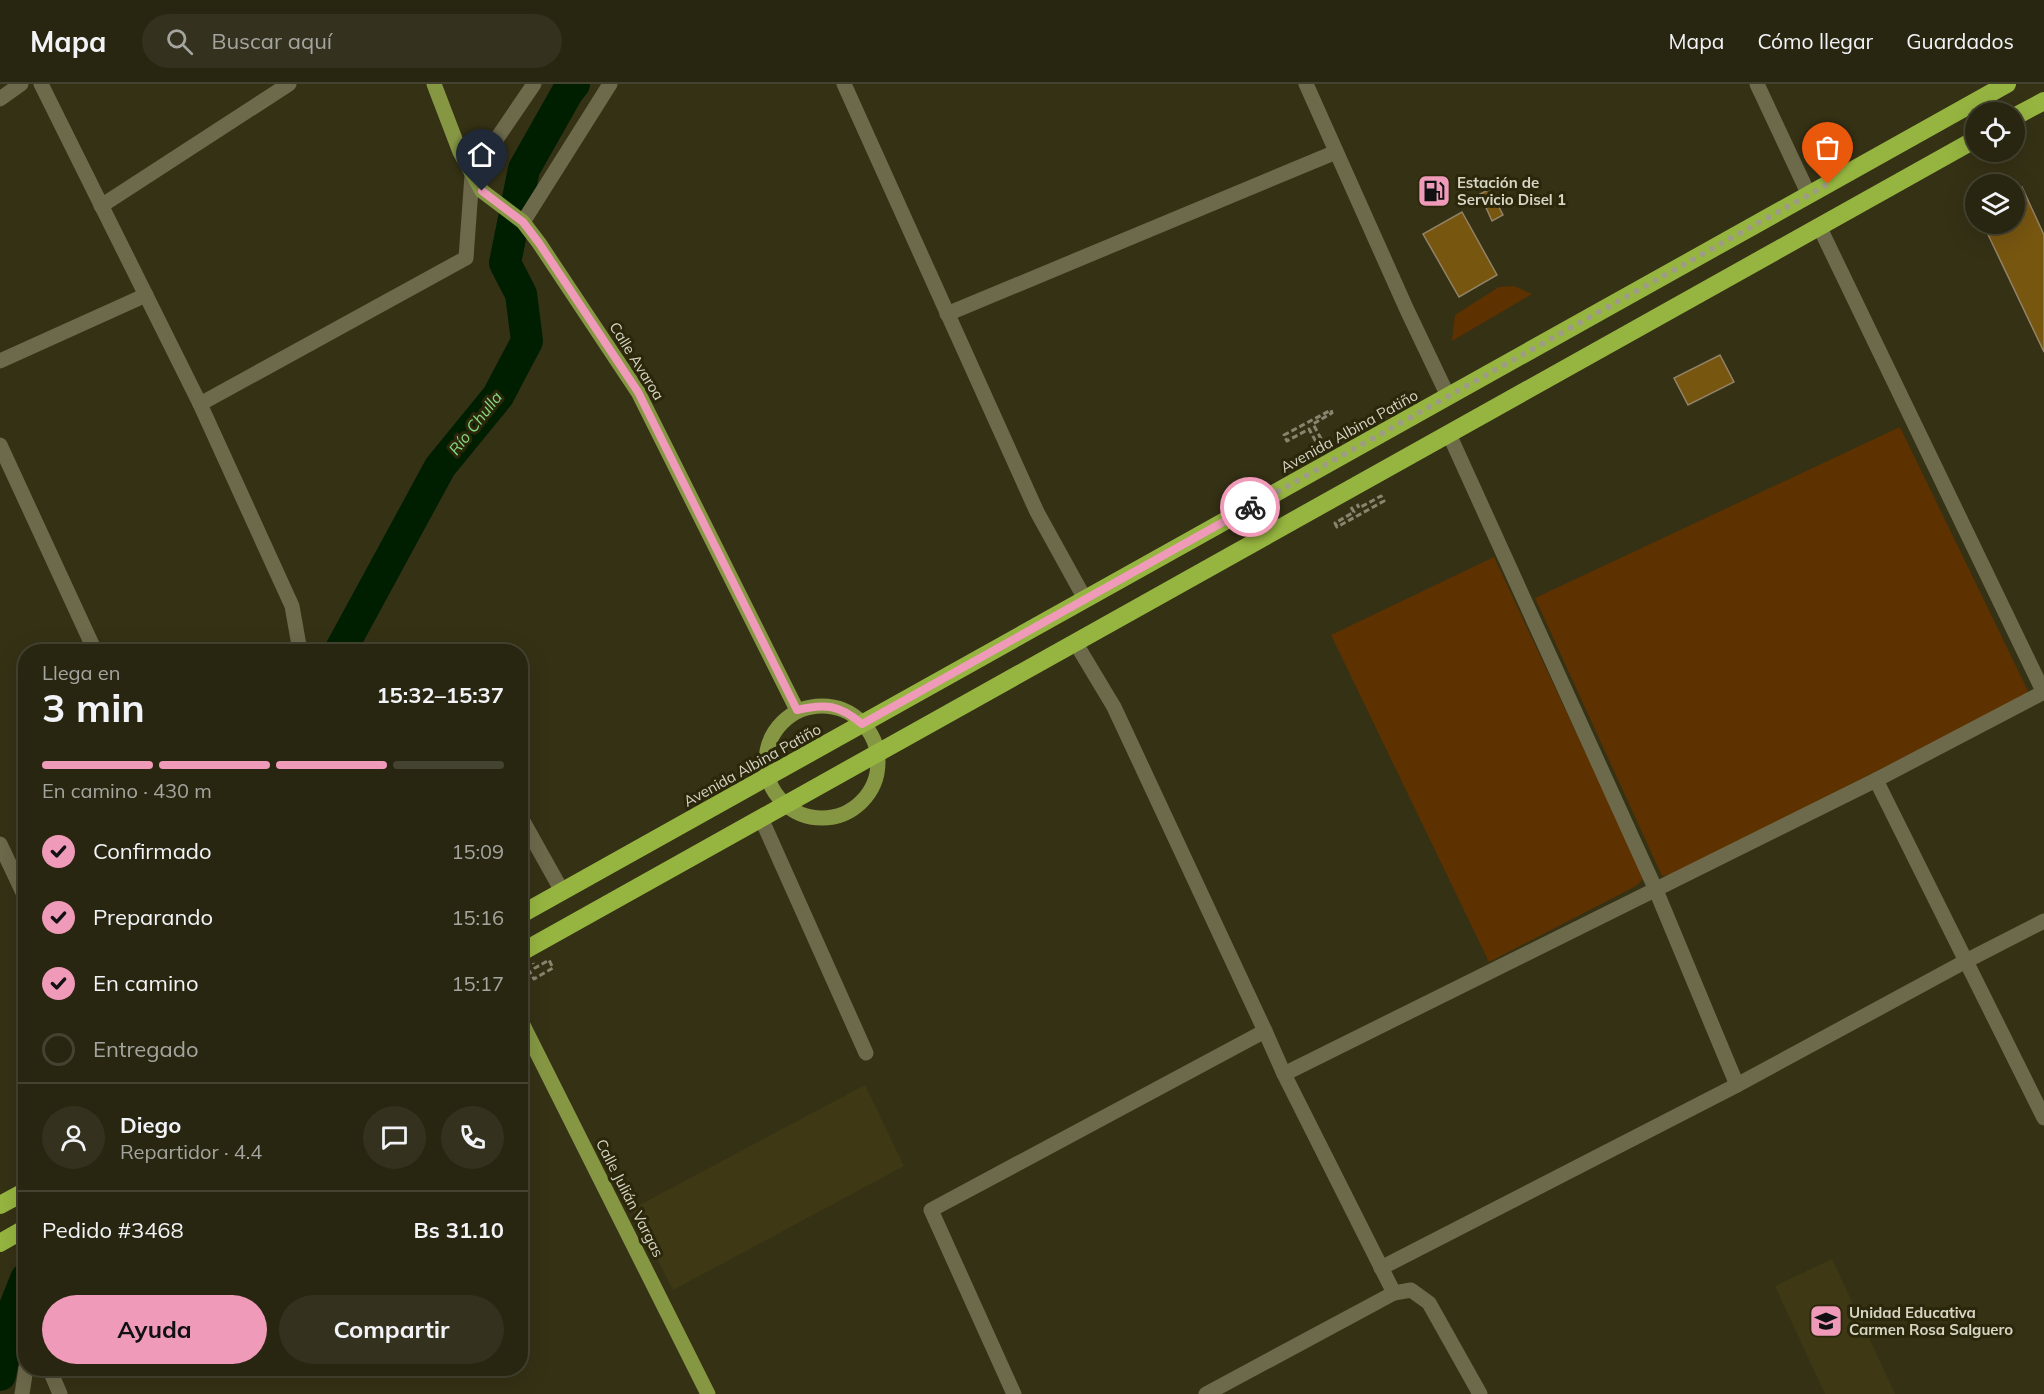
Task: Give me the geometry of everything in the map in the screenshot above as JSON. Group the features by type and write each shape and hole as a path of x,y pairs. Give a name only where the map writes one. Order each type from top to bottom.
{"highway":[{"name":"Avenida Albina Patiño","path":"528,910 2007,84"},
{"path":"2025,111 2044,101"},
{"path":"528,948 1965,145"},
{"path":"0,1205 18,1195"},
{"path":"0,1243 18,1233"}],"main road":[{"name":"Calle Avaroa","path":"434,84 460,153 482,191 522,222 539,243 638,392 797,710"},
{"path":"814,705 832,706 849,712 862,724 873,740 879,765 878,776 871,793 858,806 841,815 823,818 805,815 785,805 774,792 767,777 765,760 767,746 778,725 797,710 814,705"},
{"name":"Calle Julián Vargas","path":"528,1034 708,1394"}],"street":[{"path":"0,99 21,84"},
{"path":"41,84 200,404 292,606 299,644"},
{"path":"101,206 289,84"},
{"path":"200,404 466,258 472,175 534,84"},
{"path":"522,222 610,84"},
{"path":"844,84 1037,512 1084,599"},
{"path":"1306,84 1448,396"},
{"path":"1757,84 1809,195"},
{"path":"947,314 1336,152"},
{"path":"1284,1074 1876,780 2044,692 1819,226"},
{"path":"0,361 146,295"},
{"path":"1449,434 1655,888 1737,1085"},
{"path":"0,445 92,644"},
{"path":"1075,642 1114,707 1284,1074 1394,1293"},
{"path":"1876,780 2044,1118"},
{"path":"761,818 866,1053"},
{"path":"528,830 562,891"},
{"path":"0,844 18,882"},
{"path":"1381,1268 1737,1085 2044,921"},
{"path":"1014,1394 931,1210 1265,1031"},
{"path":"1206,1394 1394,1293 1411,1290 1429,1303 1480,1394"},
{"path":"22,1394 25,1376"},
{"path":"52,1376 60,1394"}],"path":[{"path":"1313,424 1332,413 1331,410 1284,435 1287,441 1309,429 1328,463"},
{"path":"1354,512 1335,523 1337,527 1384,501 1381,496 1359,508"},
{"path":"534,979 553,969 549,960 535,968"}],"shaded area":[{"path":"1514,286 1532,294 1452,341 1455,315 1499,287"},
{"path":"1900,427 2029,693 1676,874 1662,876 1535,598"},
{"path":"1494,557 1644,878 1636,886 1489,962 1331,635"},
{"path":"865,1085 904,1166 673,1290 632,1209"},
{"name":"Unidad Educativa Carmen Rosa Salguero","path":"1832,1259 1895,1394 1825,1394 1775,1286"}],"building":[{"path":"1490,189 1503,215 1492,221 1480,194"},
{"path":"2025,194 2044,235 2044,352 1988,234 2025,234"},
{"path":"1462,212 1497,275 1459,297 1423,234"},
{"path":"1720,355 1734,382 1688,405 1674,378"}],"waterway":[{"name":"Río Chulla","path":"344,644 440,467 498,396 527,341 521,294 505,263 524,169 574,84"},
{"name":"Río Chulla","path":"0,1375 11,1317 18,1299"}],"way so far":[{"path":"1250,507 1828,184"}],"place":[{"name":"Estación de Servicio Disel 1","path":"1434,191"},
{"name":"Unidad Educativa Carmen Rosa Salguero","path":"1826,1321"}],"route":[{"path":"482,191 523,222 638,392 797,710 814,705 832,706 849,712 862,724 1250,507"}]}
